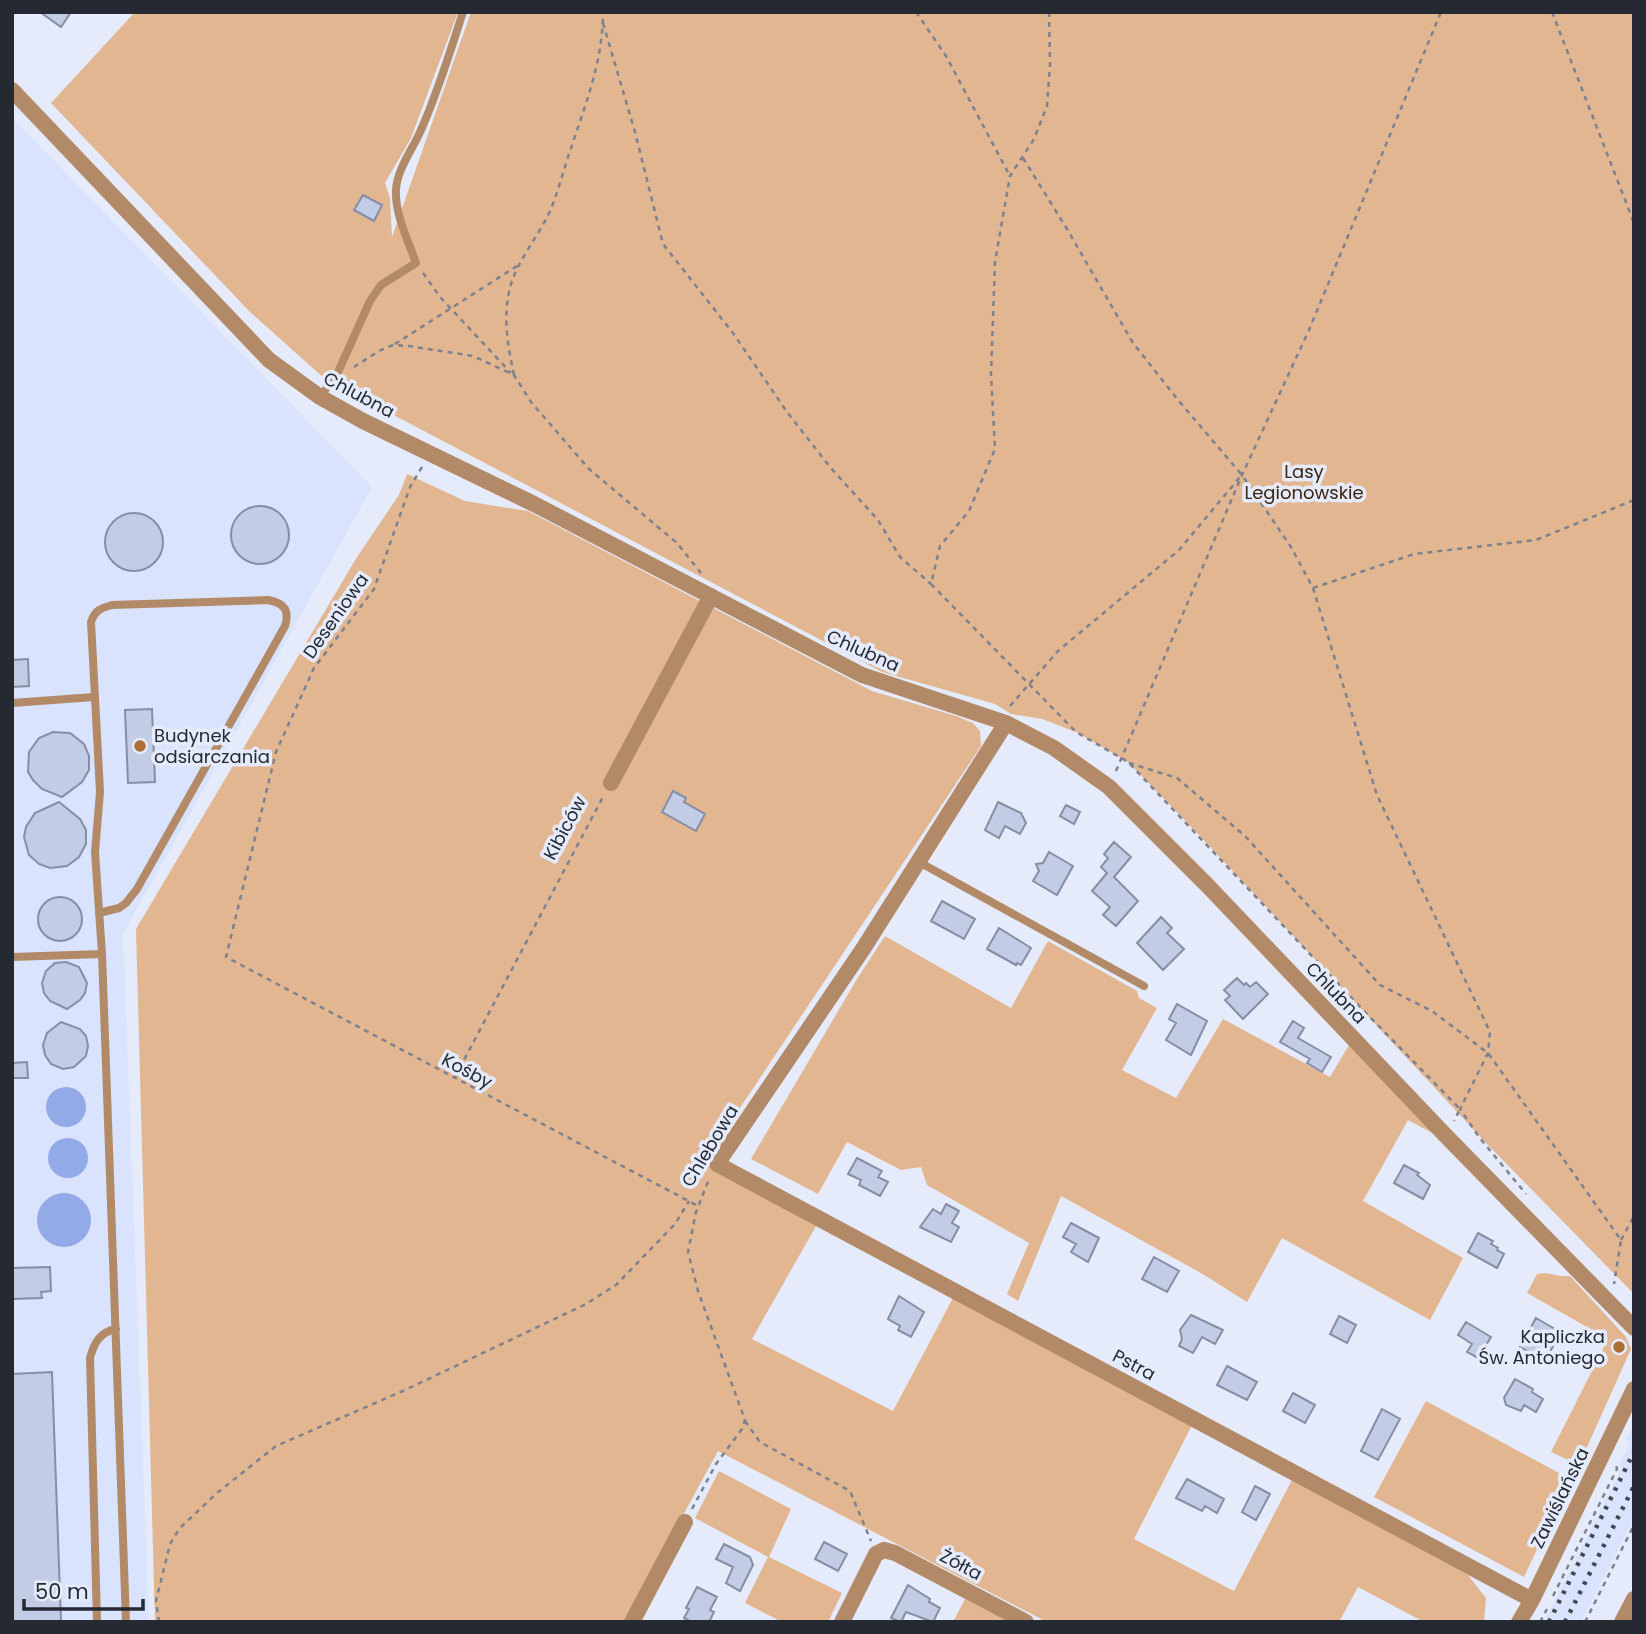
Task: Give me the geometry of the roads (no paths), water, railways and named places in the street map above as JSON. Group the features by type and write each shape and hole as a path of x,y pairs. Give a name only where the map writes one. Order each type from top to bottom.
{"street":[{"name":"Chlubna","path":"12,90 269,360 320,397 862,675 1002,722 1054,748 1109,787 1634,1328"},
{"path":"611,783 711,596"},
{"name":"Chlebowa","path":"717,1164 919,862 1002,722"},
{"name":"Pstra","path":"717,1164 1532,1600"},
{"name":"Zawiślańska","path":"1518,1622 1532,1600 1634,1389"},
{"path":"632,1622 685,1522"},
{"name":"Żółta","path":"842,1622 876,1553 884,1550 895,1553 1026,1622"},
{"path":"1622,1622 1634,1599"}],"lane":[{"path":"320,397 338,372 370,301 381,285 416,263 397,206 396,187 439,88 463,12"},
{"path":"99,913 119,908 137,889 285,626 288,617 280,602 268,600 112,605 102,607 94,613 91,622 100,792 95,852 99,913 102,954 126,1622"},
{"path":"12,703 94,697"},
{"path":"919,862 1144,986"},
{"path":"12,957 102,954"},
{"path":"97,1622 90,1358 99,1337 106,1331 116,1329"}],"water":[{"path":"66,1087 80,1093 86,1107 80,1121 66,1127 52,1121 46,1107 52,1093"},
{"path":"68,1138 82,1144 88,1158 82,1172 68,1178 54,1172 48,1158 54,1144"},
{"path":"69,1193 79,1197 87,1205 91,1220 87,1235 79,1243 59,1247 49,1243 41,1235 37,1215 41,1205 49,1197"}],"railway":[{"path":"1549,1622 1634,1452"},
{"path":"1565,1622 1634,1486"}],"place":[{"name":"Budynek odsiarczania","path":"140,746"},
{"name":"Kapliczka Św. Antoniego","path":"1619,1347"}],"park label":[{"name":"Lasy Legionowskie","path":"1304,482"}]}
